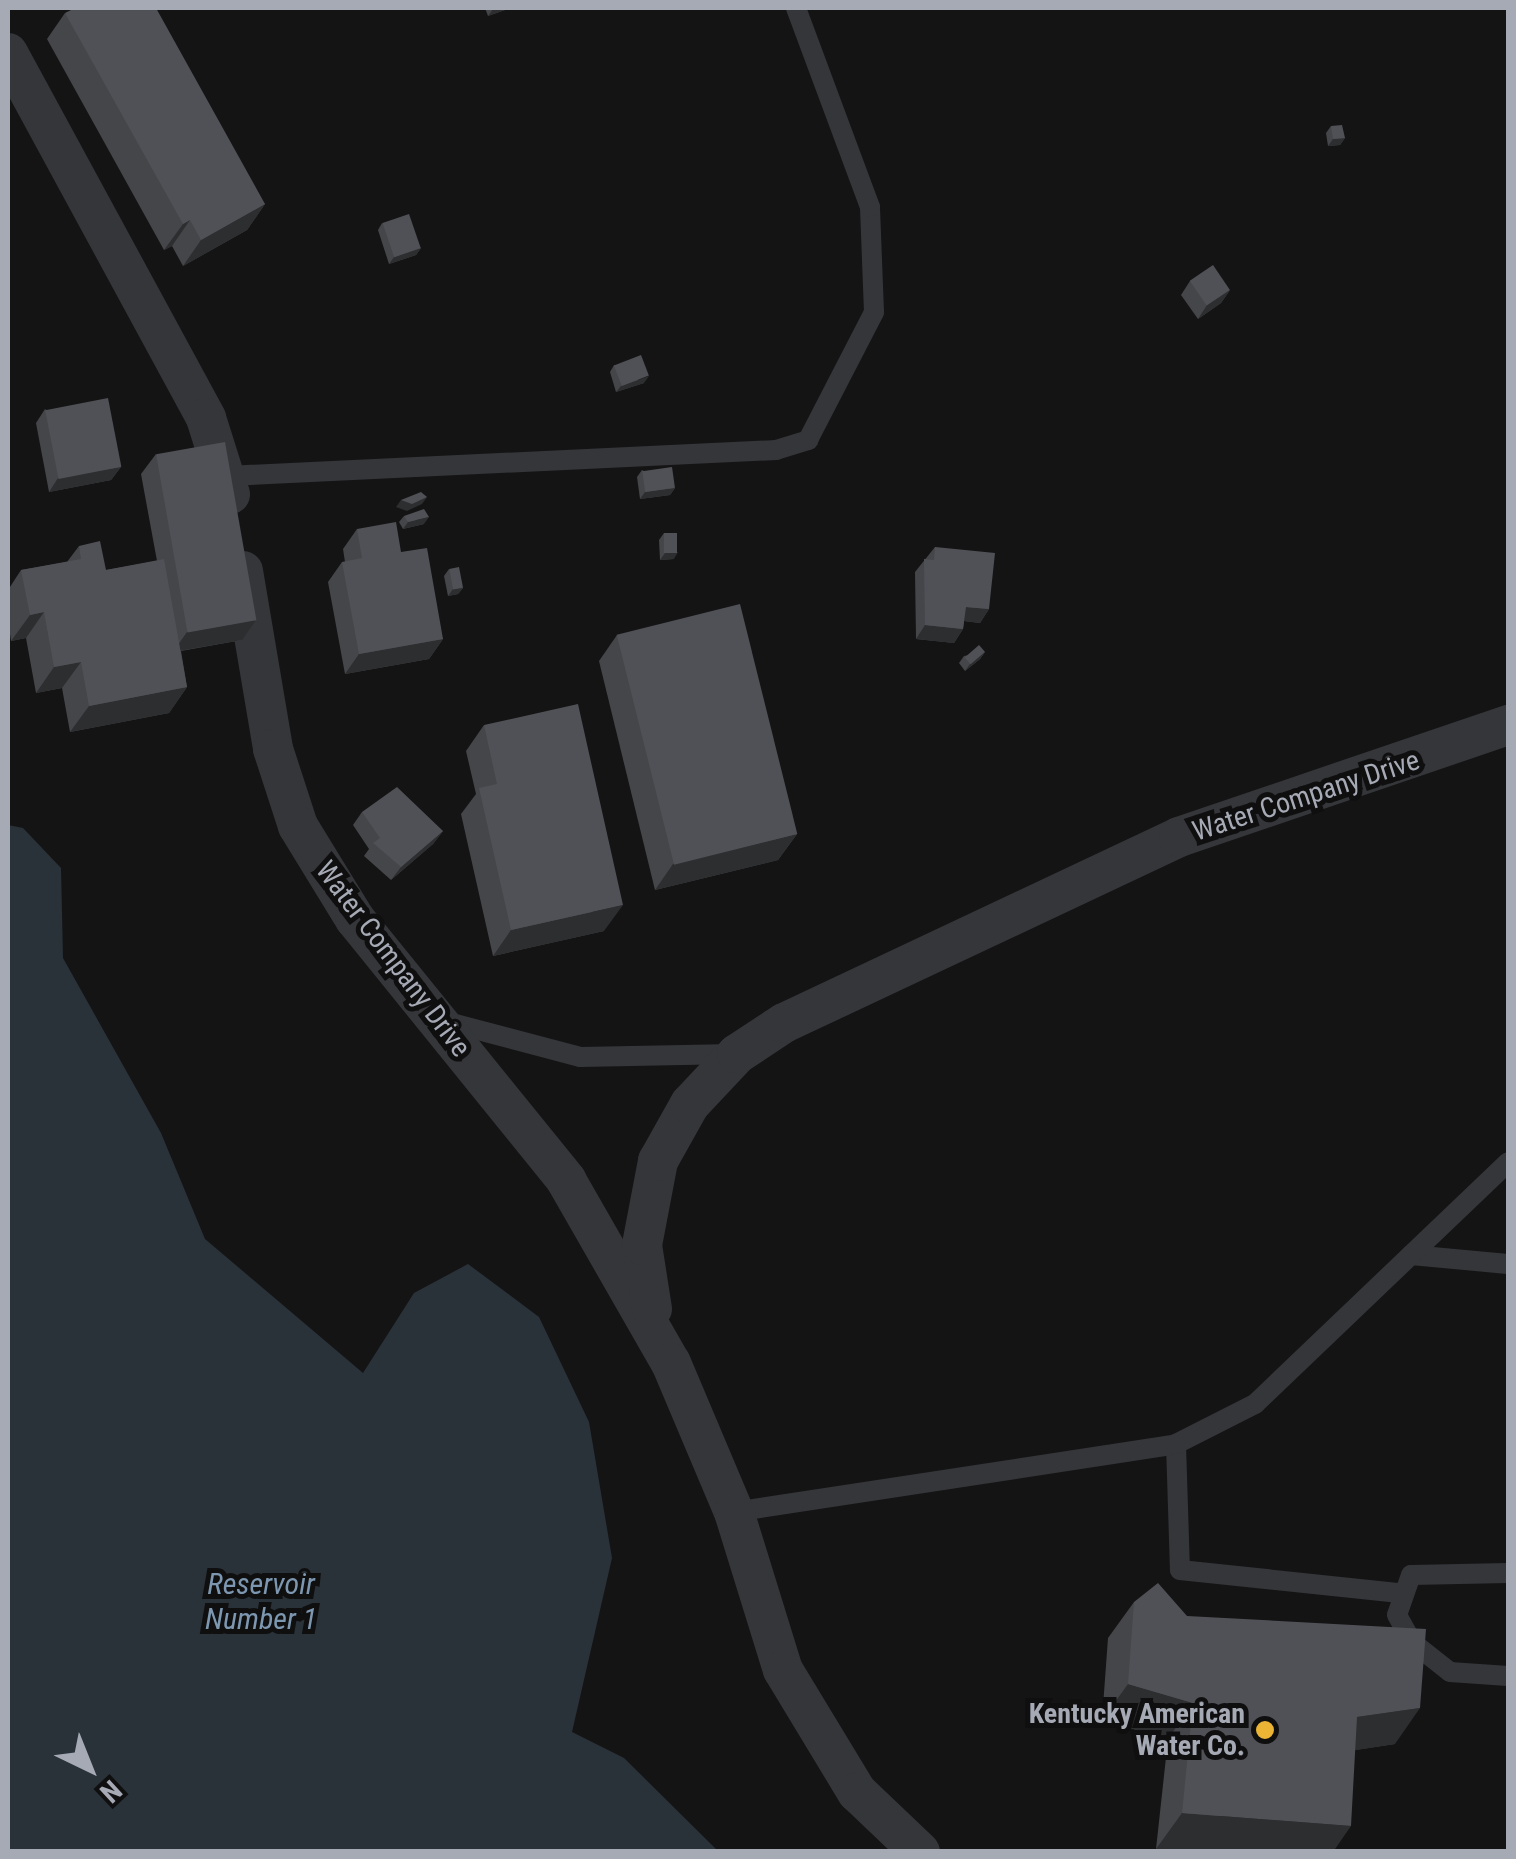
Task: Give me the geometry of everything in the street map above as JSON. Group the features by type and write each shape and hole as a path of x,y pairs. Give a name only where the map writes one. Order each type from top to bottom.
{"street":[{"name":"Water Company Drive","path":"8,53 206,418 228,476 274,749 298,826 355,919 566,1180 658,1333 734,1512 783,1670 857,1792 920,1852"},
{"name":"Water Company Drive","path":"658,1333 642,1244 658,1161 690,1104 738,1054 1179,837 1505,731"}],"lane":[{"path":"228,476 776,450 808,440 874,312 870,207 796,8"},
{"path":"435,1018 580,1057 738,1054"},
{"path":"734,1512 1176,1444 1254,1404 1508,1162"},
{"path":"1412,1254 1508,1264"},
{"path":"1176,1444 1180,1570 1400,1593"},
{"path":"1508,1574 1430,1570 1411,1575 1400,1593 1397,1615 1412,1642 1450,1672 1508,1676"}],"water":[{"name":"Reservoir Number 1","path":"8,825 23,828 61,868 63,958 161,1133 205,1239 363,1373 414,1293 468,1264 539,1317 589,1422 612,1558 572,1732 624,1758 718,1851 8,1851"}],"building":[{"path":"75,8 156,8 265,204 201,240 190,220 183,224 65,13"},
{"path":"1342,125 1345,138 1333,139 1331,126"},
{"path":"409,214 421,248 394,257 383,223"},
{"path":"1213,265 1230,290 1207,306 1190,281"},
{"path":"641,355 649,376 622,386 614,365"},
{"path":"108,398 121,467 59,479 45,410"},
{"path":"225,442 256,620 187,632 156,454"},
{"path":"672,467 675,488 645,492 642,471"},
{"path":"421,492 427,497 412,504 401,500"},
{"path":"424,509 429,517 408,522 404,516"},
{"path":"396,522 401,552 427,548 443,639 359,654 342,562 362,558 357,529"},
{"path":"664,533 677,533 677,553 664,553"},
{"path":"100,541 106,570 164,559 187,687 89,706 81,662 54,667 44,612 30,615 21,570 81,559 79,546"},
{"path":"935,547 995,553 989,609 966,607 963,629 925,625 924,559 934,560"},
{"path":"459,567 463,588 453,590 449,569"},
{"path":"740,604 797,834 674,865 617,635"},
{"path":"979,645 985,652 971,664 965,657"},
{"path":"578,704 623,905 511,930 479,788 497,784 484,725"},
{"path":"397,787 443,831 401,867 373,843 380,838 362,812"},
{"name":"Kentucky American Water Co.","path":"1158,1583 1187,1616 1426,1629 1420,1708 1357,1717 1351,1826 1182,1813 1193,1703 1128,1684 1134,1602"}],"place":[{"name":"Kentucky American Water Co.","path":"1265,1730"}]}
